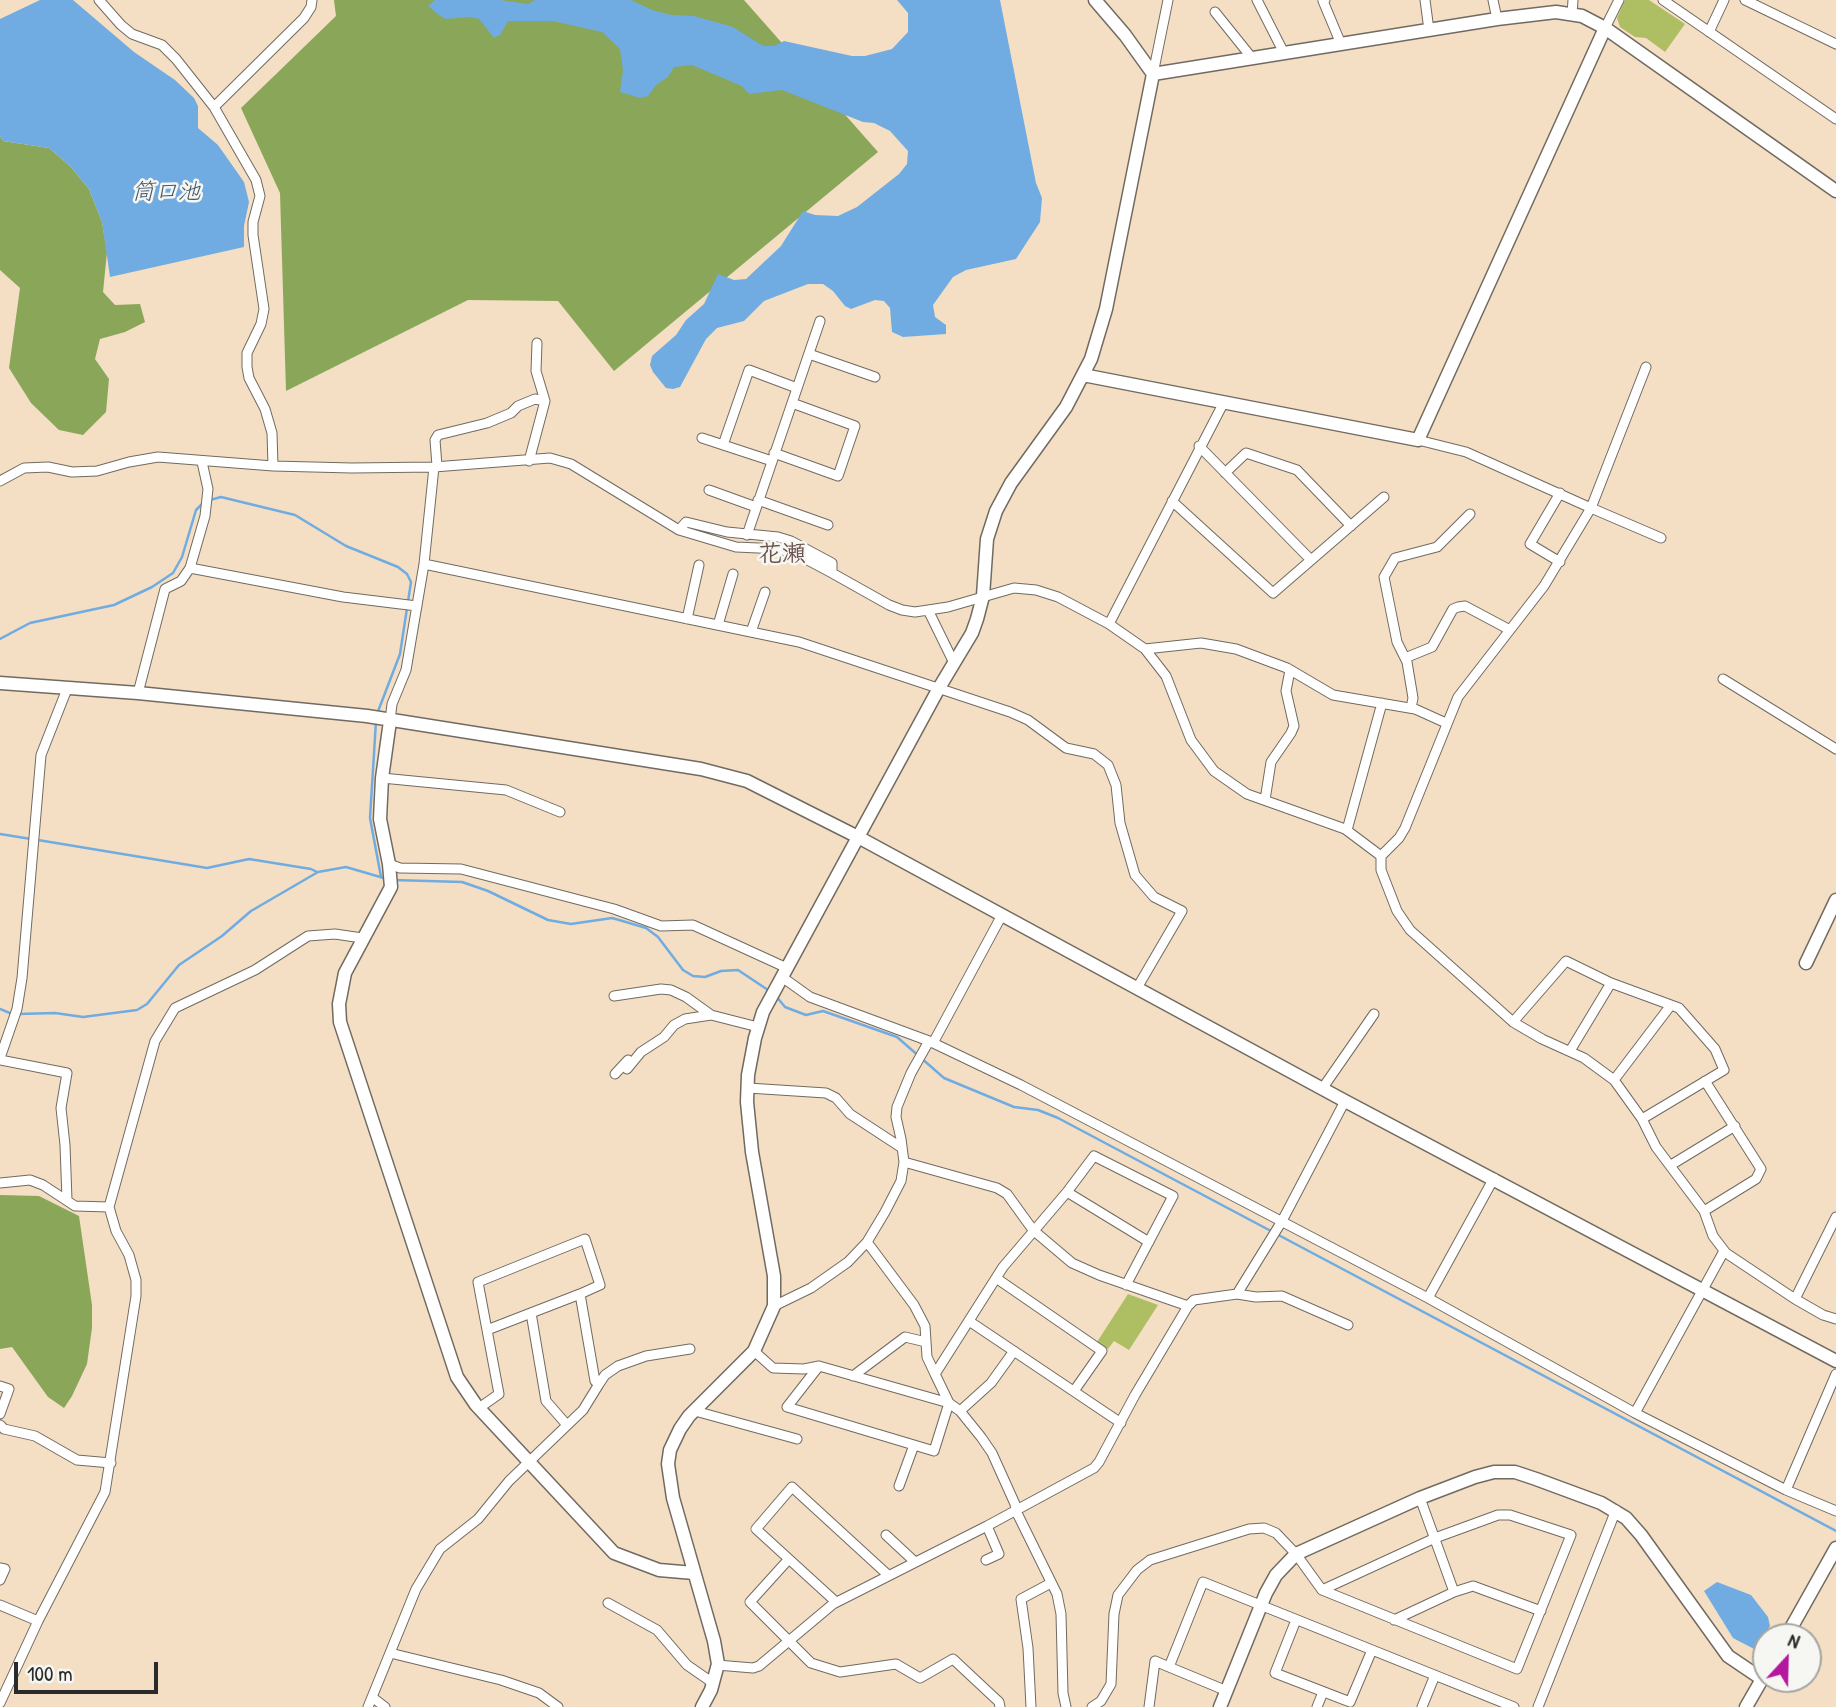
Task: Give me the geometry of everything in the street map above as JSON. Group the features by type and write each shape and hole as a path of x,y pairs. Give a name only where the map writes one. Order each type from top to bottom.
{"street":[{"path":"100,0 132,34 162,45 176,60 214,107 256,180 260,196 253,222 253,235 264,309 261,324 247,353 247,367 248,378 265,409 272,433 273,466"},
{"path":"214,107 304,18 312,0"},
{"path":"1095,0 1125,34 1153,74"},
{"path":"702,1707 713,1683 717,1665 714,1641 673,1498 668,1464 670,1450 680,1429 754,1351 774,1306 774,1276 752,1152 748,1088 748,1075 758,1027 779,983 978,619 983,596 987,539 996,512 1011,483 1066,407 1083,375 1106,309 1168,0"},
{"path":"1257,0 1284,53"},
{"path":"1323,0 1341,44"},
{"path":"1425,0 1429,30"},
{"path":"1493,0 1497,19"},
{"path":"1572,14 1573,0"},
{"path":"1418,440 1619,0"},
{"path":"1663,0 1836,119"},
{"path":"1709,32 1724,0"},
{"path":"1745,0 1836,44"},
{"path":"1215,12 1252,58"},
{"path":"1153,74 1497,19 1556,12 1572,14 1605,28 1836,191"},
{"path":"747,535 820,321"},
{"path":"529,461 545,401 536,371 537,343"},
{"path":"809,354 875,377"},
{"path":"1646,368 1591,508 1544,586 1458,697 1405,828 1381,856 1381,870 1397,911 1410,930 1513,1022 1570,1051 1614,1080 1642,1119 1656,1147 1704,1212 1713,1236 1724,1251 1795,1299 1823,1315 1836,1319"},
{"path":"723,445 749,370 797,388"},
{"path":"1083,375 1418,440 1466,452 1661,538"},
{"path":"390,876 380,819 387,720 406,670 417,606 435,467 435,440 438,435 474,428 511,413 518,406 535,399 545,401"},
{"path":"1109,624 1224,402"},
{"path":"702,438 838,476 855,426 792,404"},
{"path":"1199,446 1311,561"},
{"path":"1225,473 1246,453 1297,470 1351,526"},
{"path":"0,481 24,468 97,471 158,457 273,466 352,468 435,467 550,458 571,464 679,530 736,547 780,549 800,556 889,605 915,612 948,607 1014,587 1058,597 1109,624 1145,649 1166,676 1191,740 1214,771 1247,794 1348,830 1381,856"},
{"path":"138,694 165,589 181,582 190,568 205,516 208,489 202,461"},
{"path":"709,490 828,525"},
{"path":"1560,493 1530,544 1560,562"},
{"path":"1172,501 1273,593 1384,497"},
{"path":"1410,708 1413,698 1405,658 1397,642 1384,578 1395,558 1437,547 1471,514"},
{"path":"679,530 687,522 747,535 778,537 832,563 832,573"},
{"path":"424,565 799,642 1028,720 1066,748 1094,754 1108,765 1116,785 1120,823 1135,875 1154,897 1182,911 1137,988"},
{"path":"687,619 699,565"},
{"path":"190,568 343,597 417,606"},
{"path":"718,625 733,574"},
{"path":"751,632 765,592"},
{"path":"1405,658 1432,647 1453,610 1458,607 1465,606 1510,630"},
{"path":"928,610 954,663"},
{"path":"1145,649 1201,643 1236,649 1290,670 1332,695 1410,708 1446,723"},
{"path":"1265,800 1271,762 1294,726 1286,691 1290,670"},
{"path":"1723,679 1836,749"},
{"path":"0,683 367,716 724,774 777,794 1322,1089 1836,1361"},
{"path":"66,1200 61,1108 67,1073 0,1059 17,1009 22,978 41,755 67,689"},
{"path":"1348,830 1382,703"},
{"path":"382,778 506,790 560,812"},
{"path":"694,1573 659,1570 614,1553 527,1462 479,1408 457,1377 340,1022 339,1004 345,973 390,876 400,868 461,869 614,909 661,926 693,925 779,983 931,1042 1021,1085 1280,1224 1428,1298 1635,1412 1786,1490 1836,1511"},
{"path":"1806,963 1836,900"},
{"path":"774,1306 830,1277 867,1242 895,1194 901,1181 904,1162 896,1116 897,1107 911,1073 1002,915"},
{"path":"0,1703 38,1620 105,1492 136,1296 136,1280 129,1255 116,1231 109,1207 155,1041 175,1008 254,970 308,936 335,934 362,938"},
{"path":"1513,1022 1566,961 1611,983 1679,1008 1714,1049 1724,1070 1642,1119"},
{"path":"1570,1051 1611,983"},
{"path":"614,996 671,990 711,1015"},
{"path":"1614,1080 1671,1005"},
{"path":"1322,1089 1374,1014"},
{"path":"615,1074 633,1055 664,1037 674,1025 699,1015 711,1015 758,1027"},
{"path":"628,1069 641,1052"},
{"path":"1704,1212 1756,1179 1761,1169 1706,1081"},
{"path":"748,1088 826,1093 836,1098 850,1114 902,1148"},
{"path":"1237,1294 1280,1224 1345,1101"},
{"path":"1671,1165 1735,1126"},
{"path":"935,1374 996,1278 1094,1156 1173,1196 1126,1285"},
{"path":"904,1162 978,1182 1007,1194 1033,1230 1072,1263 1188,1306"},
{"path":"1428,1298 1494,1178"},
{"path":"0,1183 30,1180 43,1185 75,1206 109,1207"},
{"path":"1067,1192 1149,1242"},
{"path":"1795,1299 1836,1217"},
{"path":"479,1408 499,1394 478,1282 585,1239 600,1285 487,1329"},
{"path":"819,1366 787,1407 934,1451 949,1404 927,1357 925,1326 914,1305 867,1242"},
{"path":"1635,1412 1724,1251"},
{"path":"996,1278 1102,1351 1074,1391"},
{"path":"580,1294 595,1381 599,1384"},
{"path":"717,1665 753,1668 759,1666 836,1602 1016,1511 1094,1468 1100,1462 1135,1395 1194,1300 1237,1294 1256,1297 1282,1296 1348,1325"},
{"path":"531,1313 546,1401 567,1425"},
{"path":"969,1321 1121,1423"},
{"path":"853,1376 905,1337 926,1342"},
{"path":"368,1707 416,1589 440,1549 478,1519 527,1462 583,1410 605,1375 618,1366 646,1356 691,1349"},
{"path":"754,1351 773,1367 804,1369 819,1366 949,1404 960,1411 992,1453 1016,1511 1057,1594 1061,1614 1063,1693 1066,1707"},
{"path":"960,1411 991,1383 1014,1351"},
{"path":"1786,1490 1836,1374"},
{"path":"0,1386 9,1389 0,1414"},
{"path":"695,1411 797,1439"},
{"path":"1,1430 35,1436 77,1460 111,1463"},
{"path":"899,1486 914,1445"},
{"path":"1220,1707 1276,1575 1296,1554 1420,1498 1494,1472 1515,1472 1616,1510 1641,1535 1728,1656 1752,1669"},
{"path":"836,1602 756,1529 792,1487 888,1575"},
{"path":"1420,1498 1454,1592"},
{"path":"1538,1707 1616,1510"},
{"path":"1092,1707 1101,1701 1111,1684 1114,1614 1118,1595 1137,1570 1150,1560 1249,1529 1264,1528 1276,1533 1296,1554 1322,1590 1517,1669 1571,1535 1510,1515 1498,1515 1435,1538 1322,1590"},
{"path":"986,1560 999,1554 987,1526"},
{"path":"886,1535 915,1562"},
{"path":"1794,1623 1836,1548"},
{"path":"788,1560 750,1602 811,1663 839,1672 896,1664 920,1678 953,1659 999,1702 1000,1707"},
{"path":"0,1568 5,1569 0,1580"},
{"path":"1169,1667 1203,1582 1514,1707"},
{"path":"1031,1707 1028,1648 1021,1599 1051,1583"},
{"path":"1394,1620 1473,1586 1541,1611"},
{"path":"608,1603 657,1630 687,1665 713,1683"},
{"path":"0,1605 38,1620"},
{"path":"1296,1620 1275,1673 1323,1692 1350,1702 1372,1650"},
{"path":"390,1653 501,1680 539,1693 558,1707"},
{"path":"1149,1707 1155,1661 1227,1691"},
{"path":"1422,1707 1435,1675"},
{"path":"1317,1707 1323,1692"},
{"path":"372,1698 385,1707"}],"green space":[{"path":"334,0 744,0 878,152 614,371 558,301 468,300 286,391 280,193 241,108 336,16"},
{"path":"1625,0 1649,0 1685,24 1665,52 1646,38 1635,37 1620,27 1617,18"},
{"path":"0,136 3,141 49,148 70,166 89,189 102,222 107,252 103,292 115,305 140,304 145,322 125,332 100,339 95,359 109,379 106,412 83,435 59,430 31,403 9,368 20,288 0,270"},
{"path":"0,1195 39,1196 79,1216 92,1305 92,1328 87,1364 64,1408 48,1397 12,1347 0,1349"},
{"path":"1128,1294 1158,1305 1129,1350 1114,1341 1108,1349 1097,1342"}],"water":[{"name":"筒口池","path":"40,0 73,0 194,98 198,106 198,128 218,145 244,182 249,202 244,226 244,247 110,277 102,222 89,189 70,166 49,148 3,141 0,136 0,19"},
{"path":"435,0 500,0 528,4 535,0 631,0 652,10 671,15 694,16 733,27 763,46 774,46 784,41 852,56 865,56 892,49 908,32 908,13 897,0 1000,0 1036,183 1042,198 1040,222 1016,259 966,270 953,277 933,305 935,317 946,325 946,334 903,337 892,332 890,308 884,301 875,300 851,309 823,284 808,284 764,301 744,321 717,328 706,339 680,387 666,388 653,372 650,365 652,356 676,335 686,320 704,304 718,274 734,280 746,279 781,246 803,211 815,215 838,216 857,207 899,174 907,164 908,151 890,131 874,123 863,122 782,90 749,94 742,86 692,65 674,67 668,77 656,85 648,96 640,98 620,92 623,70 620,49 602,32 553,21 508,21 500,35 494,38 479,19 446,19 439,15 428,6"},
{"path":"1717,1582 1751,1595 1768,1617 1769,1623 1752,1623 1752,1648 1733,1638 1704,1591"}],"waterway":[{"path":"210,500 221,497 295,515 346,546 398,567 407,574 411,582 400,654 377,714"},
{"path":"0,639 30,623 114,605 152,587 173,573 182,557 196,510 204,502"},
{"path":"376,721 370,818 381,877"},
{"path":"0,834 31,839"},
{"path":"38,840 207,868 249,859 317,872"},
{"path":"18,1014 55,1013 83,1017 137,1010 147,1004 179,965 222,936 251,911 318,872 346,867 387,879"},
{"path":"393,880 462,882 488,891 548,920 571,924 612,918 626,922 646,928 658,937 683,970 693,976 705,977 721,971 738,970 771,992"},
{"path":"776,996 785,1007 806,1015 823,1011 897,1037 944,1078 1014,1107 1038,1110 1058,1118 1836,1531"},
{"path":"0,1009 12,1014"}],"district":[{"name":"花瀬","path":"782,555"}]}
